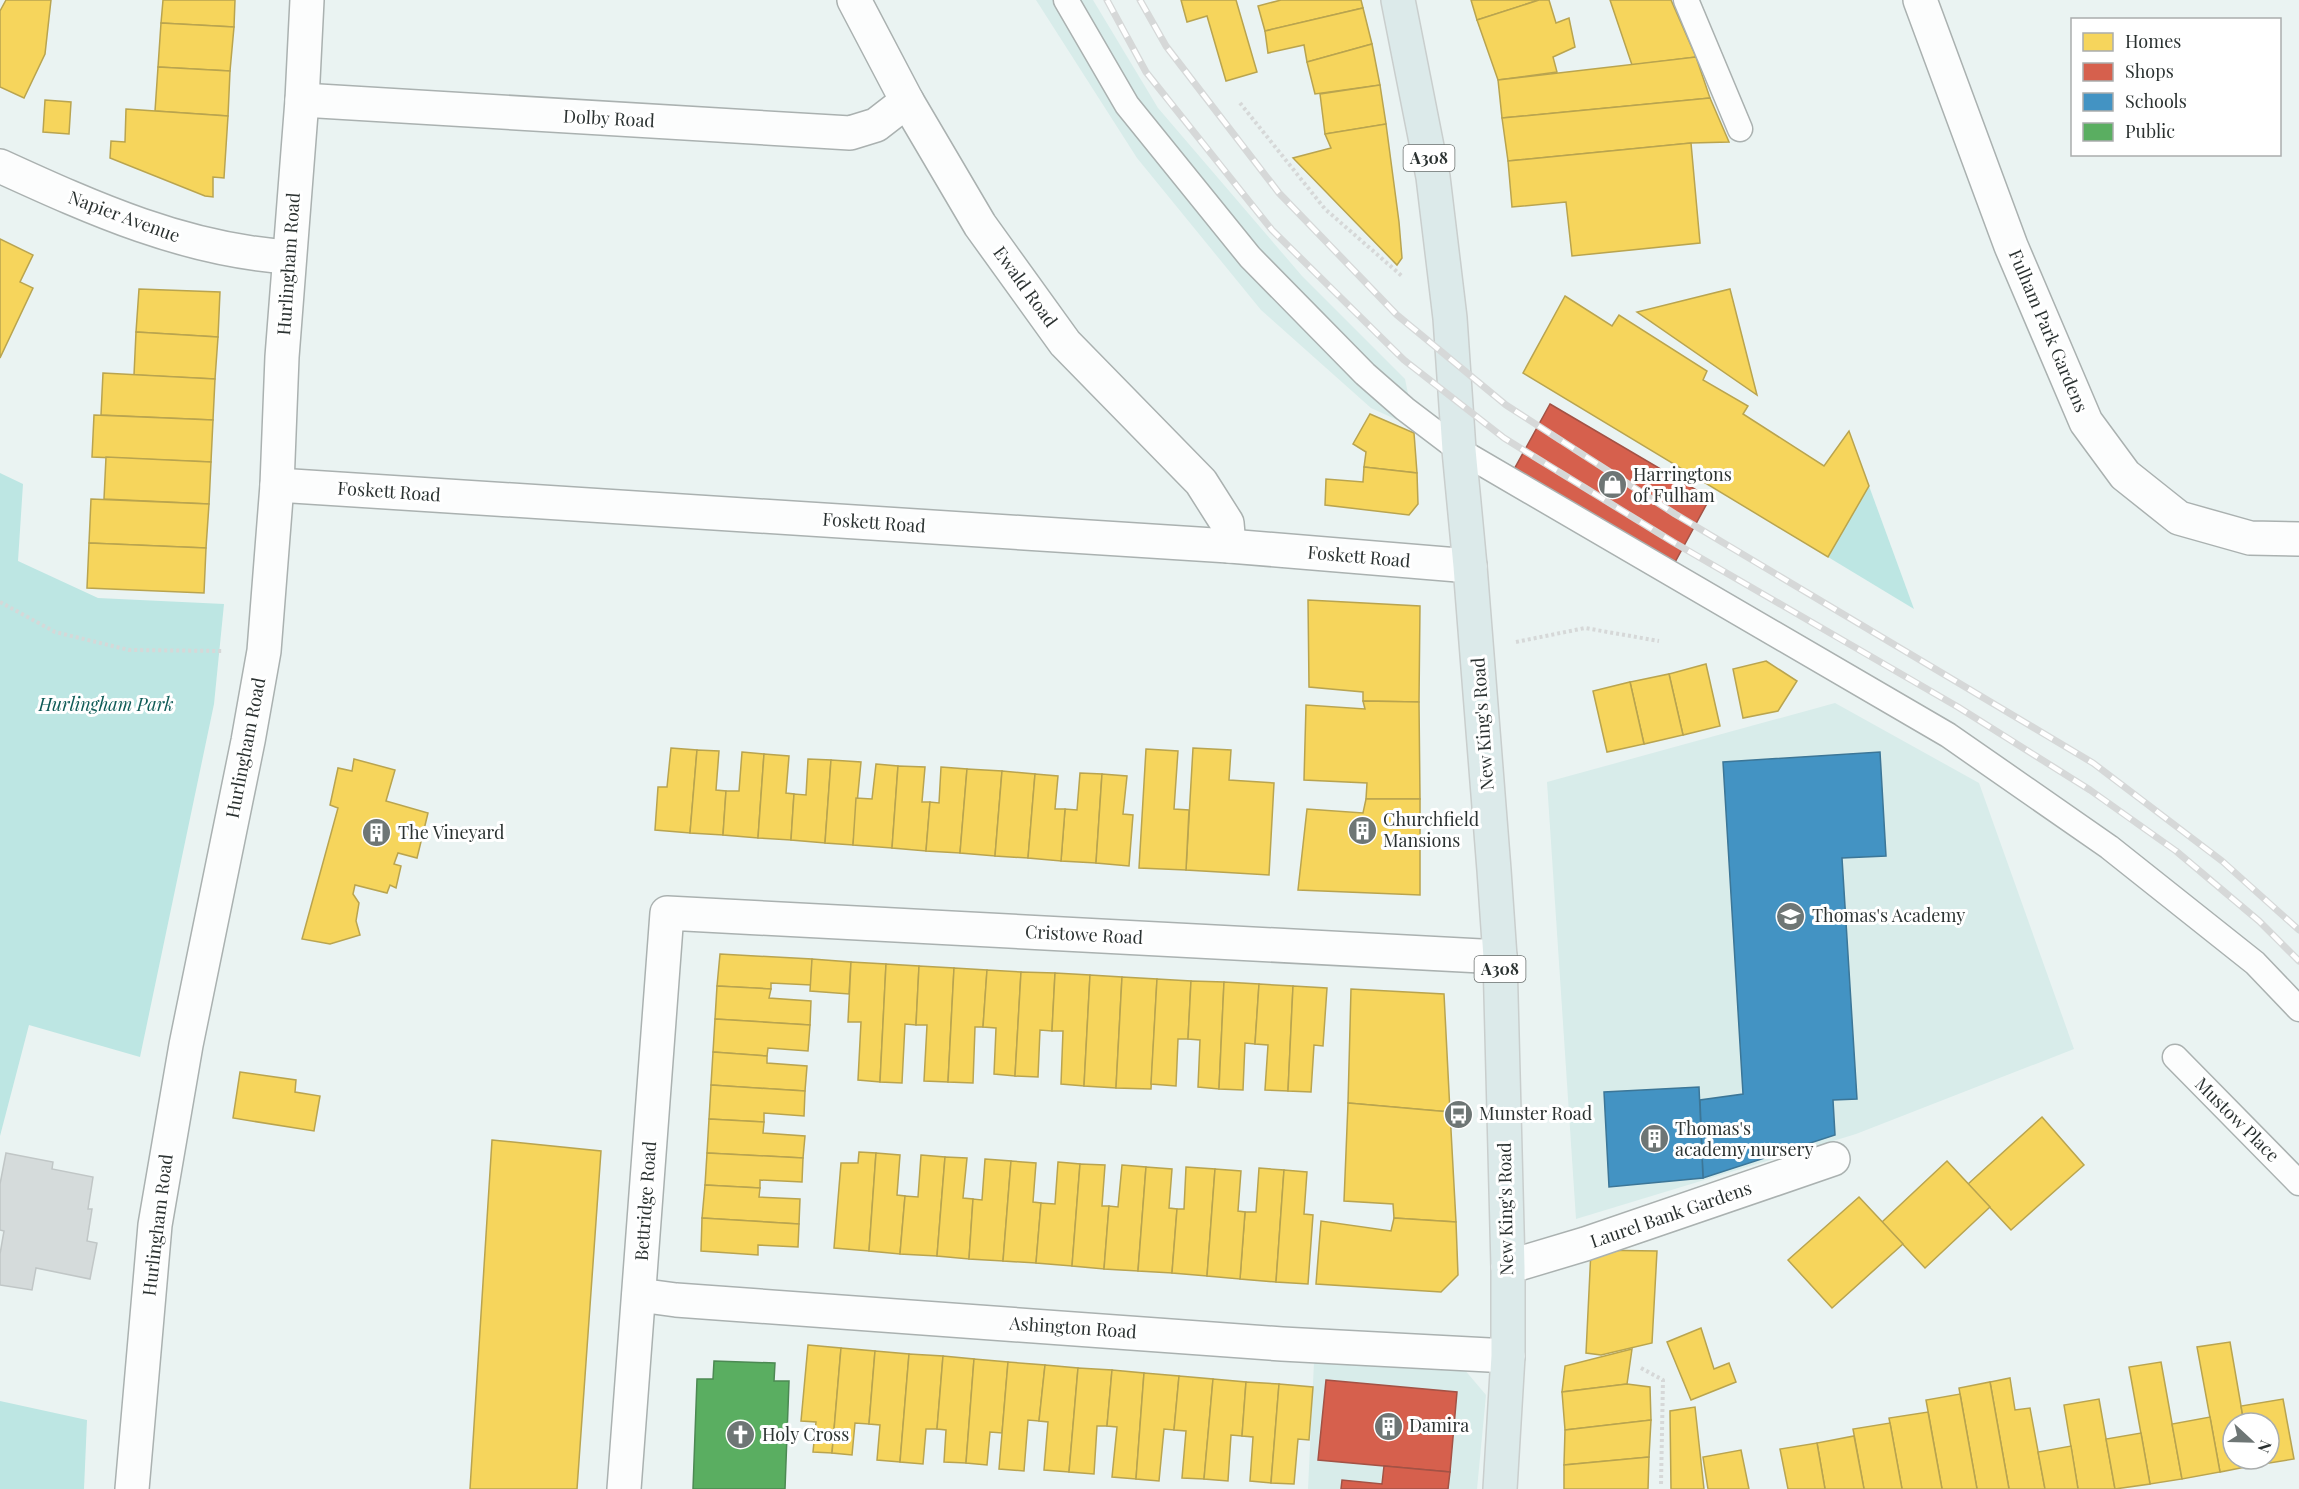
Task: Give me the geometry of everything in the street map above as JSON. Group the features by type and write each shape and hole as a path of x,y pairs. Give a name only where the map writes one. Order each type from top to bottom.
{"main road":[{"name":"New King's Road","path":"1398,0 1433,177 1450,318 1500,957 1508,1267 1508,1356 1500,1489"}],"street":[{"name":"Hurlingham Road","path":"132,1489 155,1225 186,1045 244,762 264,651 277,484 282,357 302,100 307,0"},
{"name":"Ewald Road","path":"854,0 907,101 980,225 1065,343 1201,482 1227,523 1229,546"},
{"name":"Fulham Park Gardens","path":"1920,0 2011,246 2086,422 2125,475 2179,518 2250,538 2299,539"},
{"name":"Dolby Road","path":"302,100 849,133 876,125 907,101"},
{"name":"Napier Avenue","path":"0,166 94,208 163,234 222,248 289,257"},
{"name":"Foskett Road","path":"277,484 1229,546 1470,566"},
{"name":"Cristowe Road","path":"668,913 1500,957"},
{"name":"Bettridge Road","path":"624,1489 668,913"},
{"name":"Laurel Bank Gardens","path":"1508,1267 1586,1244 1833,1159"},
{"name":"Ashington Road","path":"639,1295 676,1300 1282,1344 1508,1356"}],"lane":[{"path":"1065,0 1127,105 1250,257 1365,374 1459,450 1948,735 2109,847 2255,963 2299,1009"},
{"path":"1686,0 1740,129"},
{"name":"Mustow Place","path":"2175,1057 2299,1184"}],"path":[{"path":"1240,103 1325,209 1450,318"},
{"path":"0,602 55,632 129,650 264,651"},
{"path":"1477,649 1585,628 1659,641"},
{"path":"1641,1368 1663,1380 1661,1484"}],"shaded area":[{"path":"1036,0 1093,0 1158,108 1302,276 1405,379 1415,428 1371,408 1261,310 1137,158"},
{"name":"Thomas's Academy","path":"1835,703 1979,783 2074,1049 1856,1134 1576,1219 1547,782"},
{"path":"1314,1362 1458,1362 1486,1395 1477,1489 1308,1489"}],"green space":[{"name":"Hurlingham Park","path":"0,473 23,484 18,561 98,598 224,604 214,704 140,1057 29,1025 0,1136"},
{"path":"1869,486 1914,609 1828,557"},
{"path":"0,1401 87,1420 84,1489 0,1489"}],"building: Homes":[{"path":"6,0 51,0 45,54 24,98 0,87 0,11"},
{"path":"163,0 235,0 234,27 161,23"},
{"path":"1181,0 1236,0 1257,72 1226,81 1207,16 1187,22"},
{"path":"1281,0 1361,0 1363,8 1265,31 1258,6"},
{"path":"1471,0 1539,0 1477,20"},
{"path":"1539,0 1549,0 1556,23 1569,18 1575,47 1553,57 1557,72 1498,80 1477,20"},
{"path":"1610,0 1671,0 1696,57 1632,65"},
{"path":"1363,8 1372,44 1307,62 1304,45 1268,53 1265,31"},
{"path":"161,23 234,27 230,71 158,67"},
{"path":"1372,44 1380,85 1315,94 1307,62"},
{"path":"1696,57 1710,98 1502,118 1498,80"},
{"path":"158,67 230,71 228,116 155,111"},
{"path":"1380,85 1386,124 1325,134 1320,94"},
{"path":"1710,98 1729,142 1691,143 1508,161 1502,118"},
{"path":"45,100 71,102 69,134 43,132"},
{"path":"126,109 228,116 224,178 213,177 213,197 205,196 110,158 111,141 125,142"},
{"path":"1386,124 1402,258 1397,265 1293,158 1331,148 1325,134"},
{"path":"1691,143 1700,243 1572,256 1566,202 1512,207 1508,161"},
{"path":"0,239 33,255 20,282 33,288 0,358"},
{"path":"139,289 220,292 218,337 136,332"},
{"path":"1730,289 1757,395 1637,312"},
{"path":"1565,296 1612,326 1619,315 1707,371 1703,380 1748,406 1743,414 1824,466 1849,431 1869,486 1828,557 1523,373"},
{"path":"136,332 218,337 215,379 134,375"},
{"path":"103,373 215,379 213,420 101,415"},
{"path":"1370,414 1414,433 1417,473 1364,467 1366,452 1353,444"},
{"path":"94,415 213,420 211,462 92,457"},
{"path":"106,457 211,462 209,504 104,499"},
{"path":"1364,467 1417,473 1418,504 1409,515 1325,505 1326,479 1363,482"},
{"path":"91,499 209,504 206,548 89,543"},
{"path":"89,543 206,548 204,593 87,588"},
{"path":"1308,600 1420,606 1419,702 1363,701 1363,692 1309,687"},
{"path":"1766,661 1797,681 1778,711 1743,718 1733,669"},
{"path":"1706,664 1720,726 1683,735 1669,674"},
{"path":"1669,674 1683,735 1644,744 1630,682"},
{"path":"1630,682 1644,744 1607,752 1593,691"},
{"name":"Churchfield Mansions","path":"1363,701 1419,702 1420,799 1366,799 1367,783 1304,780 1306,705 1365,709"},
{"path":"671,748 697,750 690,833 655,830 658,787 667,787"},
{"path":"1193,748 1231,750 1229,780 1274,783 1269,875 1186,870"},
{"path":"1146,749 1178,751 1174,809 1189,810 1186,870 1139,868"},
{"path":"697,750 719,751 716,790 726,791 723,835 690,833"},
{"path":"742,752 764,754 758,838 723,835 726,791 739,791"},
{"path":"764,754 789,756 786,793 794,794 791,840 758,838"},
{"name":"The Vineyard","path":"354,759 395,770 386,801 428,813 417,858 398,853 394,864 401,866 396,888 390,885 387,893 355,885 353,894 359,903 356,921 360,935 330,944 302,939 338,808 330,805 338,768 352,771"},
{"path":"808,759 831,760 825,843 791,840 794,794 806,795"},
{"path":"831,760 861,762 853,845 825,843"},
{"path":"876,764 898,766 892,848 853,845 856,798 872,799"},
{"path":"898,766 925,767 922,802 930,802 926,851 892,848"},
{"path":"941,767 967,769 960,853 926,851 930,802 939,803"},
{"path":"967,769 1002,771 995,856 960,853"},
{"path":"1002,771 1035,774 1028,858 995,856"},
{"path":"1080,773 1102,774 1096,863 1061,861 1065,809 1077,810"},
{"path":"1035,774 1058,776 1055,809 1065,809 1061,861 1028,858"},
{"path":"1102,774 1127,776 1123,814 1133,815 1129,866 1096,863"},
{"name":"Churchfield Mansions","path":"1366,799 1420,799 1420,895 1298,890 1307,809 1363,813"},
{"path":"720,954 812,959 811,985 771,983 771,989 717,986"},
{"path":"812,959 851,962 849,994 810,991"},
{"path":"851,962 886,964 880,1082 858,1080 861,1022 848,1022"},
{"path":"886,964 919,966 916,1025 905,1024 902,1083 880,1082"},
{"path":"919,966 954,968 948,1082 924,1081 927,1025 916,1025"},
{"path":"954,968 987,970 983,1027 975,1027 973,1083 948,1082"},
{"path":"987,970 1021,972 1015,1076 994,1074 996,1028 983,1027"},
{"path":"1021,972 1055,973 1052,1031 1040,1030 1038,1077 1015,1076"},
{"path":"1055,973 1090,975 1084,1086 1061,1084 1063,1031 1052,1031"},
{"path":"1090,975 1122,977 1116,1088 1084,1086"},
{"path":"1122,977 1157,979 1151,1089 1116,1088"},
{"path":"1157,979 1191,981 1188,1039 1178,1039 1176,1086 1151,1084"},
{"path":"1191,981 1224,982 1219,1089 1198,1087 1200,1040 1188,1039"},
{"path":"1224,982 1259,984 1255,1044 1245,1043 1243,1090 1219,1089"},
{"path":"1259,984 1293,986 1288,1091 1265,1090 1268,1045 1255,1044"},
{"path":"717,986 771,989 769,998 811,1001 810,1025 715,1019"},
{"path":"1293,986 1327,988 1323,1046 1314,1045 1311,1092 1288,1091"},
{"path":"1351,989 1444,994 1450,1112 1348,1103"},
{"path":"715,1019 810,1025 808,1051 768,1048 767,1056 713,1052"},
{"path":"713,1052 767,1056 767,1063 807,1066 805,1091 711,1085"},
{"path":"240,1072 296,1080 295,1092 320,1096 314,1131 233,1118"},
{"path":"711,1085 805,1091 804,1116 764,1113 764,1122 709,1119"},
{"path":"1348,1103 1450,1112 1456,1222 1394,1218 1393,1204 1344,1201"},
{"path":"2042,1117 2084,1165 2011,1230 1968,1184"},
{"path":"709,1119 764,1122 763,1133 805,1136 803,1158 707,1153"},
{"path":"492,1140 601,1151 577,1489 470,1489"},
{"path":"859,1152 876,1153 869,1251 834,1248 841,1163 858,1163"},
{"path":"707,1153 803,1158 802,1182 760,1180 760,1188 705,1185"},
{"path":"876,1153 900,1155 897,1195 905,1196 900,1254 869,1251"},
{"path":"921,1155 945,1157 937,1256 900,1254 905,1196 918,1197"},
{"path":"945,1157 967,1158 963,1198 973,1199 969,1259 937,1256"},
{"path":"985,1159 1011,1161 1003,1261 969,1259 973,1199 982,1200"},
{"path":"1011,1161 1036,1163 1033,1202 1041,1203 1036,1263 1003,1261"},
{"path":"1947,1161 1990,1207 1925,1268 1882,1222"},
{"path":"1058,1162 1080,1164 1072,1266 1036,1263 1041,1203 1055,1204"},
{"path":"1080,1164 1105,1165 1102,1206 1109,1206 1104,1269 1072,1266"},
{"path":"1122,1165 1146,1167 1138,1271 1104,1269 1109,1206 1118,1207"},
{"path":"1146,1167 1172,1169 1169,1208 1177,1209 1172,1273 1138,1271"},
{"path":"1186,1167 1215,1169 1207,1276 1172,1273 1177,1209 1184,1209"},
{"path":"1259,1168 1284,1170 1276,1282 1240,1279 1245,1212 1256,1212"},
{"path":"1215,1169 1241,1171 1238,1211 1245,1212 1240,1279 1207,1276"},
{"path":"1284,1170 1307,1172 1304,1214 1313,1215 1308,1284 1276,1282"},
{"path":"705,1185 760,1188 759,1197 800,1199 799,1224 702,1218"},
{"path":"1859,1197 1903,1244 1832,1308 1788,1260"},
{"path":"702,1218 799,1224 798,1247 758,1245 758,1255 701,1251"},
{"path":"1394,1218 1456,1222 1458,1275 1441,1292 1316,1284 1321,1221 1391,1231"},
{"path":"1591,1250 1657,1251 1652,1343 1601,1355 1586,1353"},
{"path":"1701,1328 1714,1369 1729,1363 1736,1382 1691,1400 1667,1342"},
{"path":"2230,1342 2242,1411 2221,1411 2221,1471 2225,1471 2220,1472 2197,1347"},
{"path":"808,1345 841,1348 832,1453 813,1452 816,1422 801,1421"},
{"path":"841,1348 875,1351 869,1424 855,1423 852,1455 832,1453"},
{"path":"1632,1349 1627,1384 1562,1392 1565,1366"},
{"path":"875,1351 909,1354 900,1462 877,1460 880,1425 869,1424"},
{"path":"909,1354 943,1356 937,1429 926,1429 923,1464 900,1462"},
{"path":"943,1356 974,1359 966,1463 944,1462 946,1430 937,1429"},
{"path":"974,1359 1008,1362 1002,1433 990,1432 987,1465 966,1463"},
{"path":"1008,1362 1045,1365 1039,1421 1028,1420 1024,1471 999,1469"},
{"path":"2161,1362 2182,1479 2150,1484 2129,1367"},
{"path":"1045,1365 1078,1368 1069,1472 1044,1470 1048,1422 1039,1421"},
{"path":"1078,1368 1112,1370 1107,1426 1097,1426 1094,1474 1069,1472"},
{"path":"1112,1370 1144,1373 1136,1479 1112,1477 1117,1427 1107,1426"},
{"path":"1144,1373 1179,1376 1174,1430 1164,1429 1159,1481 1136,1479"},
{"path":"1179,1376 1213,1379 1204,1479 1182,1478 1186,1431 1174,1430"},
{"path":"2010,1378 2015,1410 2030,1408 2045,1489 2009,1489 1990,1382"},
{"path":"1213,1379 1246,1382 1242,1436 1231,1435 1228,1481 1204,1479"},
{"path":"1246,1382 1279,1384 1271,1483 1250,1481 1253,1437 1242,1436"},
{"path":"1990,1382 2009,1489 1977,1489 1960,1394 1959,1388"},
{"path":"1279,1384 1313,1387 1309,1440 1298,1439 1294,1484 1271,1483"},
{"path":"1627,1384 1650,1387 1651,1420 1565,1430 1562,1392"},
{"path":"1960,1394 1977,1489 1942,1489 1926,1400"},
{"path":"2099,1399 2115,1489 2078,1489 2064,1405"},
{"path":"2283,1399 2294,1459 2281,1461 2281,1411 2242,1411 2241,1406"},
{"path":"1695,1407 1704,1489 1671,1489 1670,1411"},
{"path":"1928,1412 1942,1489 1902,1489 1889,1418"},
{"path":"2210,1417 2220,1472 2182,1479 2172,1424"},
{"path":"1651,1420 1649,1457 1564,1465 1565,1430"},
{"path":"1890,1423 1902,1489 1864,1489 1853,1429"},
{"path":"2141,1433 2150,1484 2115,1489 2106,1439"},
{"path":"1854,1436 1864,1489 1825,1489 1817,1443"},
{"path":"1817,1443 1825,1489 1788,1489 1780,1449"},
{"path":"2071,1446 2078,1489 2045,1489 2038,1452"},
{"path":"1741,1450 1749,1489 1708,1489 1703,1457"},
{"path":"1649,1457 1648,1489 1564,1489 1564,1465"}],"building: Shops":[{"name":"Harringtons of Fulham","path":"1550,404 1710,498 1674,564 1512,473"},
{"name":"Damira","path":"1326,1380 1457,1392 1450,1472 1318,1460"},
{"path":"1384,1466 1450,1472 1448,1489 1341,1489 1342,1480 1382,1484"}],"building: Schools":[{"path":"1880,752 1886,856 1842,858 1857,1099 1833,1100 1835,1135 1703,1178 1700,1100 1743,1094 1723,762"},
{"name":"Thomas's academy nursery","path":"1699,1087 1703,1178 1609,1187 1604,1092"}],"building: Public":[{"name":"Holy Cross","path":"714,1361 775,1363 774,1381 789,1381 785,1489 693,1489 697,1379 713,1379"}],"building: Other":[{"path":"6,1153 53,1162 52,1169 93,1177 88,1209 92,1209 87,1241 97,1243 90,1279 36,1268 32,1290 0,1285 0,1254 4,1231 0,1230 0,1184"}],"railway":[{"path":"1107,0 1146,72 1272,230 1404,360 1504,438 1673,542 1958,707 2090,790 2176,851 2259,921 2299,961"},
{"path":"1140,0 1166,46 1279,193 1397,315 1506,405 1675,514 2093,763 2222,861 2299,930"}],"place":[{"name":"Harringtons of Fulham","path":"1612,485"},
{"name":"Churchfield Mansions","path":"1362,830"},
{"name":"The Vineyard","path":"377,833"},
{"name":"Thomas's Academy","path":"1791,916"},
{"name":"Munster Road","path":"1458,1114"},
{"name":"Thomas's academy nursery","path":"1654,1139"},
{"name":"Damira","path":"1388,1426"},
{"name":"Holy Cross","path":"741,1435"}]}
